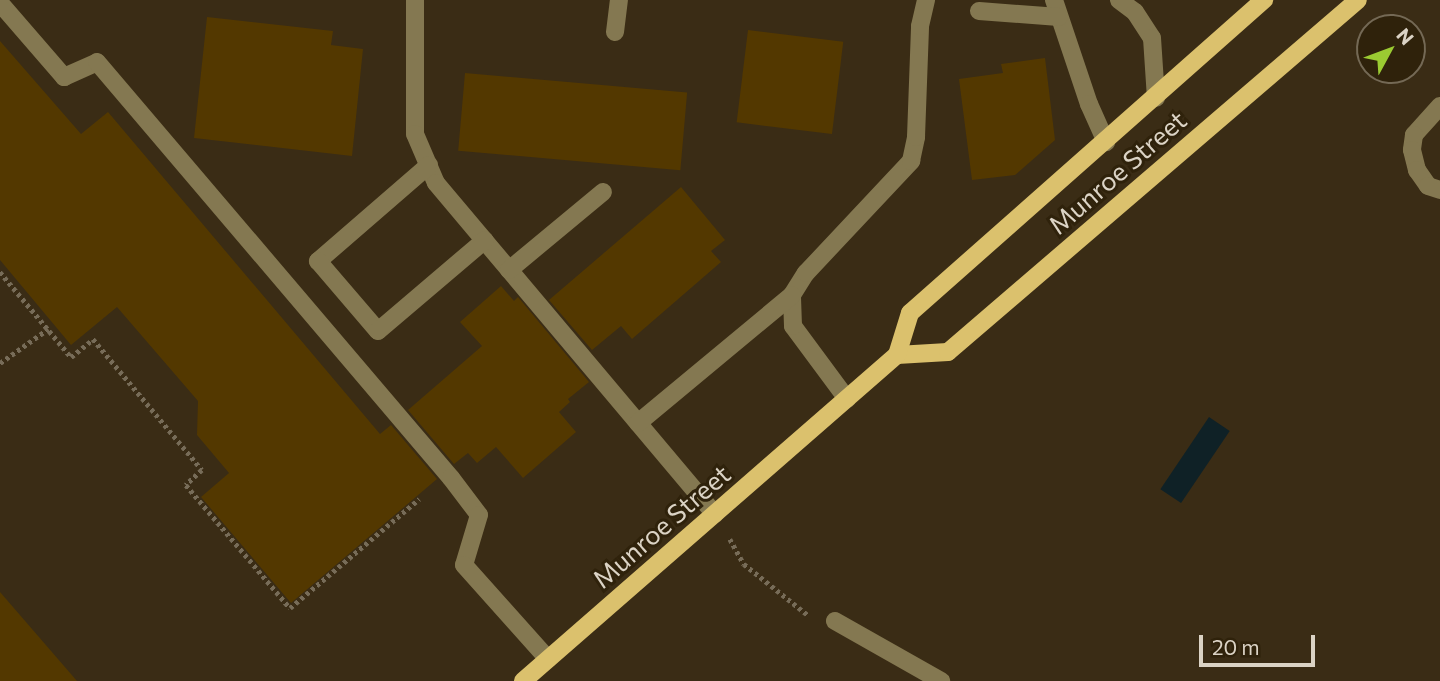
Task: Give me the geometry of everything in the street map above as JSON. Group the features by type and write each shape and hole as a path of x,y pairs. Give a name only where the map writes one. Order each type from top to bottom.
{"main road":[{"name":"Munroe Street","path":"523,681 897,355 910,313 1264,0"},
{"name":"Munroe Street","path":"897,355 948,352 1359,0"}],"street":[{"path":"415,0 415,134 436,183 715,514"},
{"path":"615,32 619,0"},
{"path":"638,423 792,295 806,273 911,161 916,137 920,26 926,0"},
{"path":"1119,0 1135,12 1152,38 1156,98"},
{"path":"0,3 64,77 97,62 452,478 479,515 464,565 548,659"},
{"path":"979,11 1057,9 1089,104 1106,142"},
{"path":"1440,106 1414,135 1412,150 1416,170 1428,186 1440,190"},
{"path":"429,165 318,261 378,331 485,240"},
{"path":"509,270 603,192"},
{"path":"792,295 793,326 847,400"},
{"path":"835,621 941,681"}],"path":[{"path":"0,272 71,357 93,339 202,470 186,485 290,608 419,499"},
{"path":"0,363 48,329"},
{"path":"715,514 744,564 808,615 835,621"}],"water":[{"path":"1209,417 1230,431 1181,503 1160,489"}],"building":[{"path":"207,17 333,31 331,45 363,49 352,156 194,138"},
{"path":"748,30 843,42 832,134 737,122"},
{"path":"0,41 81,134 108,112 380,434 391,425 437,479 291,603 201,497 229,473 197,435 198,401 117,307 71,345 0,260"},
{"path":"1045,58 1055,140 1015,175 972,180 959,79 1003,73 1001,64"},
{"path":"465,73 687,92 680,170 458,151"},
{"path":"681,187 725,240 711,251 721,262 632,339 621,326 592,350 549,300"},
{"path":"501,286 514,301 518,297 589,382 568,399 570,402 559,412 576,432 523,478 496,447 477,463 468,453 454,464 408,410 482,346 460,322"},
{"path":"0,592 77,681 0,681"}]}
